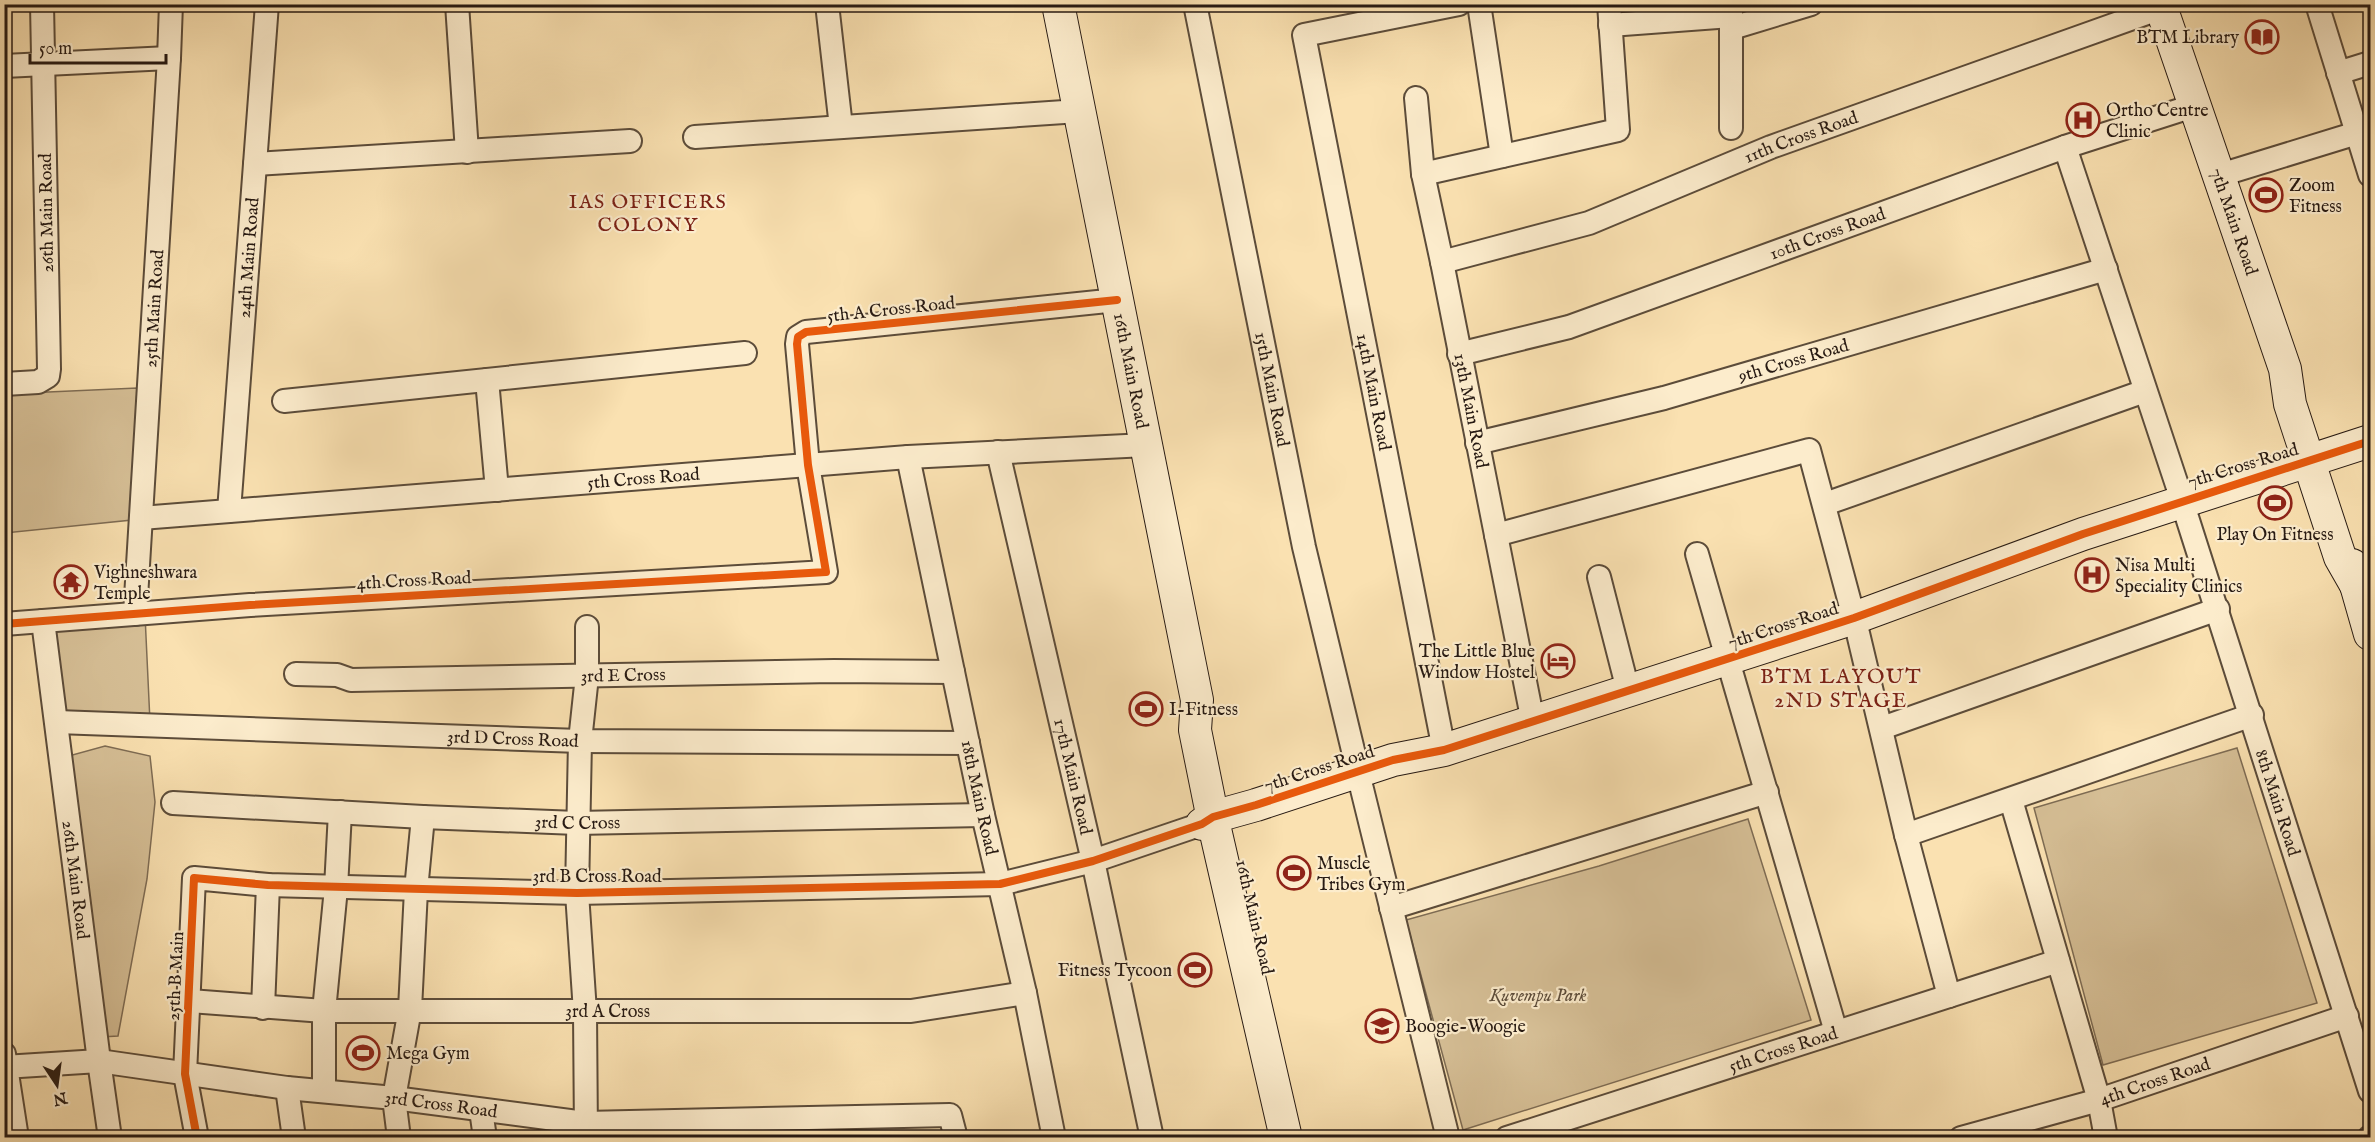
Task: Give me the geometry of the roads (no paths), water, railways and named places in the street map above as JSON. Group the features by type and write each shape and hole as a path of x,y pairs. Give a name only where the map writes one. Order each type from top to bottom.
{"street":[{"name":"26th Main Road","path":"4,384 38,382 48,376 49,369 42,4"},
{"name":"25th Main Road","path":"135,614 171,4"},
{"name":"24th Main Road","path":"229,511 267,4"},
{"path":"457,4 467,152"},
{"path":"827,4 842,127"},
{"name":"16th Main Road","path":"1058,4 1197,700 1195,730 1305,1137"},
{"name":"15th Main Road","path":"1195,4 1304,547 1448,1137"},
{"name":"14th Main Road","path":"1444,750 1304,35 1459,4"},
{"path":"1479,4 1502,156"},
{"path":"1423,174 1618,130 1609,15 1731,16 1811,4"},
{"path":"2317,4 2370,171"},
{"name":"7th Main Road","path":"2160,6 2284,369 2303,401 2317,465 2350,554 2370,633"},
{"name":"11th Cross Road","path":"1442,262 1589,223 1771,147 2160,6"},
{"path":"1731,16 1731,128"},
{"path":"4,66 169,58"},
{"path":"2338,73 2370,63"},
{"name":"13th Main Road","path":"1416,98 1423,174 1533,722"},
{"name":"10th Cross Road","path":"1459,354 1569,327 2065,147 2193,106"},
{"path":"695,137 1079,111"},
{"path":"2217,176 2357,133"},
{"path":"255,164 630,141"},
{"name":"8th Main Road","path":"2065,147 2218,609 2370,1091"},
{"name":"9th Cross Road","path":"1477,443 1664,398 2106,269"},
{"name":"5th A Cross Road","path":"826,572 808,465 798,337 806,332 1117,300"},
{"path":"284,401 746,353"},
{"path":"487,380 497,490"},
{"path":"1825,504 2145,391"},
{"name":"7th Cross Road","path":"1360,778 1396,773 1506,745 2184,507 2317,465 2370,441"},
{"name":"5th Cross Road","path":"141,518 908,457 1146,446"},
{"path":"1496,535 1809,450 1825,504 1906,834 1949,996"},
{"name":"17th Main Road","path":"998,452 1093,861 1152,1137"},
{"name":"7th Cross Road","path":"2317,465 2370,455"},
{"name":"18th Main Road","path":"908,457 983,815 1025,993 1054,1137"},
{"path":"1697,554 1836,1032"},
{"name":"4th Cross Road","path":"4,624 262,604 826,572"},
{"path":"1599,577 1628,690"},
{"path":"1881,728 2218,609"},
{"name":"26th Main Road","path":"44,621 110,1137"},
{"path":"586,1130 585,1012 577,892 577,823 580,741 587,676 587,627"},
{"name":"7th Cross Road","path":"1000,884 1093,861 1219,821 1263,817 1360,778 1393,760 1444,750 1628,690 1729,665"},
{"name":"3rd E Cross","path":"296,674 337,675 351,680 953,672"},
{"path":"1906,834 2011,800 2252,715"},
{"name":"3rd D Cross Road","path":"57,722 580,741 968,743"},
{"path":"1391,908 1767,792"},
{"path":"2011,800 2099,1100 2106,1137"},
{"name":"3rd C Cross","path":"174,803 423,818 577,823 983,815"},
{"path":"324,1090 324,1011 336,888 340,812"},
{"path":"399,1137 393,1098 410,1009 416,890 423,818"},
{"name":"16th Main Road","path":"1219,821 1286,1137"},
{"name":"3rd B Cross Road","path":"194,878 336,888 577,892 1000,884"},
{"name":"25th B Main","path":"185,1074 194,878"},
{"path":"263,1008 268,885"},
{"name":"5th Cross Road","path":"1507,1137 2058,961"},
{"name":"3rd A Cross","path":"190,1001 324,1011 410,1009 585,1012 911,1011 1025,993"},
{"name":"4th Cross Road","path":"1961,1137 2099,1100 2347,1016"},
{"name":"3rd Cross Road","path":"5,1062 99,1061 286,1088 324,1090 481,1110 586,1130 669,1129 951,1115 956,1137"},
{"path":"5,1062 17,1137"},
{"path":"185,1074 197,1137"},
{"path":"286,1088 294,1137"},
{"path":"481,1110 484,1137"}],"place":[{"name":"BTM Library","path":"2262,37"},
{"name":"Ortho Centre Clinic","path":"2083,120"},
{"name":"Zoom Fitness","path":"2266,195"},
{"name":"Play On Fitness","path":"2275,503"},
{"name":"Nisa Multi Speciality Clinics","path":"2092,575"},
{"name":"Vighneshwara Temple","path":"71,582"},
{"name":"The Little Blue Window Hostel","path":"1558,661"},
{"name":"I-Fitness","path":"1146,709"},
{"name":"Muscle Tribes Gym","path":"1294,873"},
{"name":"Fitness Tycoon","path":"1195,970"},
{"name":"Boogie-Woogie","path":"1382,1026"},
{"name":"Mega Gym","path":"363,1053"}],"district":[{"name":"IAS OFFICERS COLONY","path":"648,212"},
{"name":"BTM LAYOUT 2ND STAGE","path":"1841,688"}],"park label":[{"name":"Kuvempu Park","path":"1538,995"}]}
